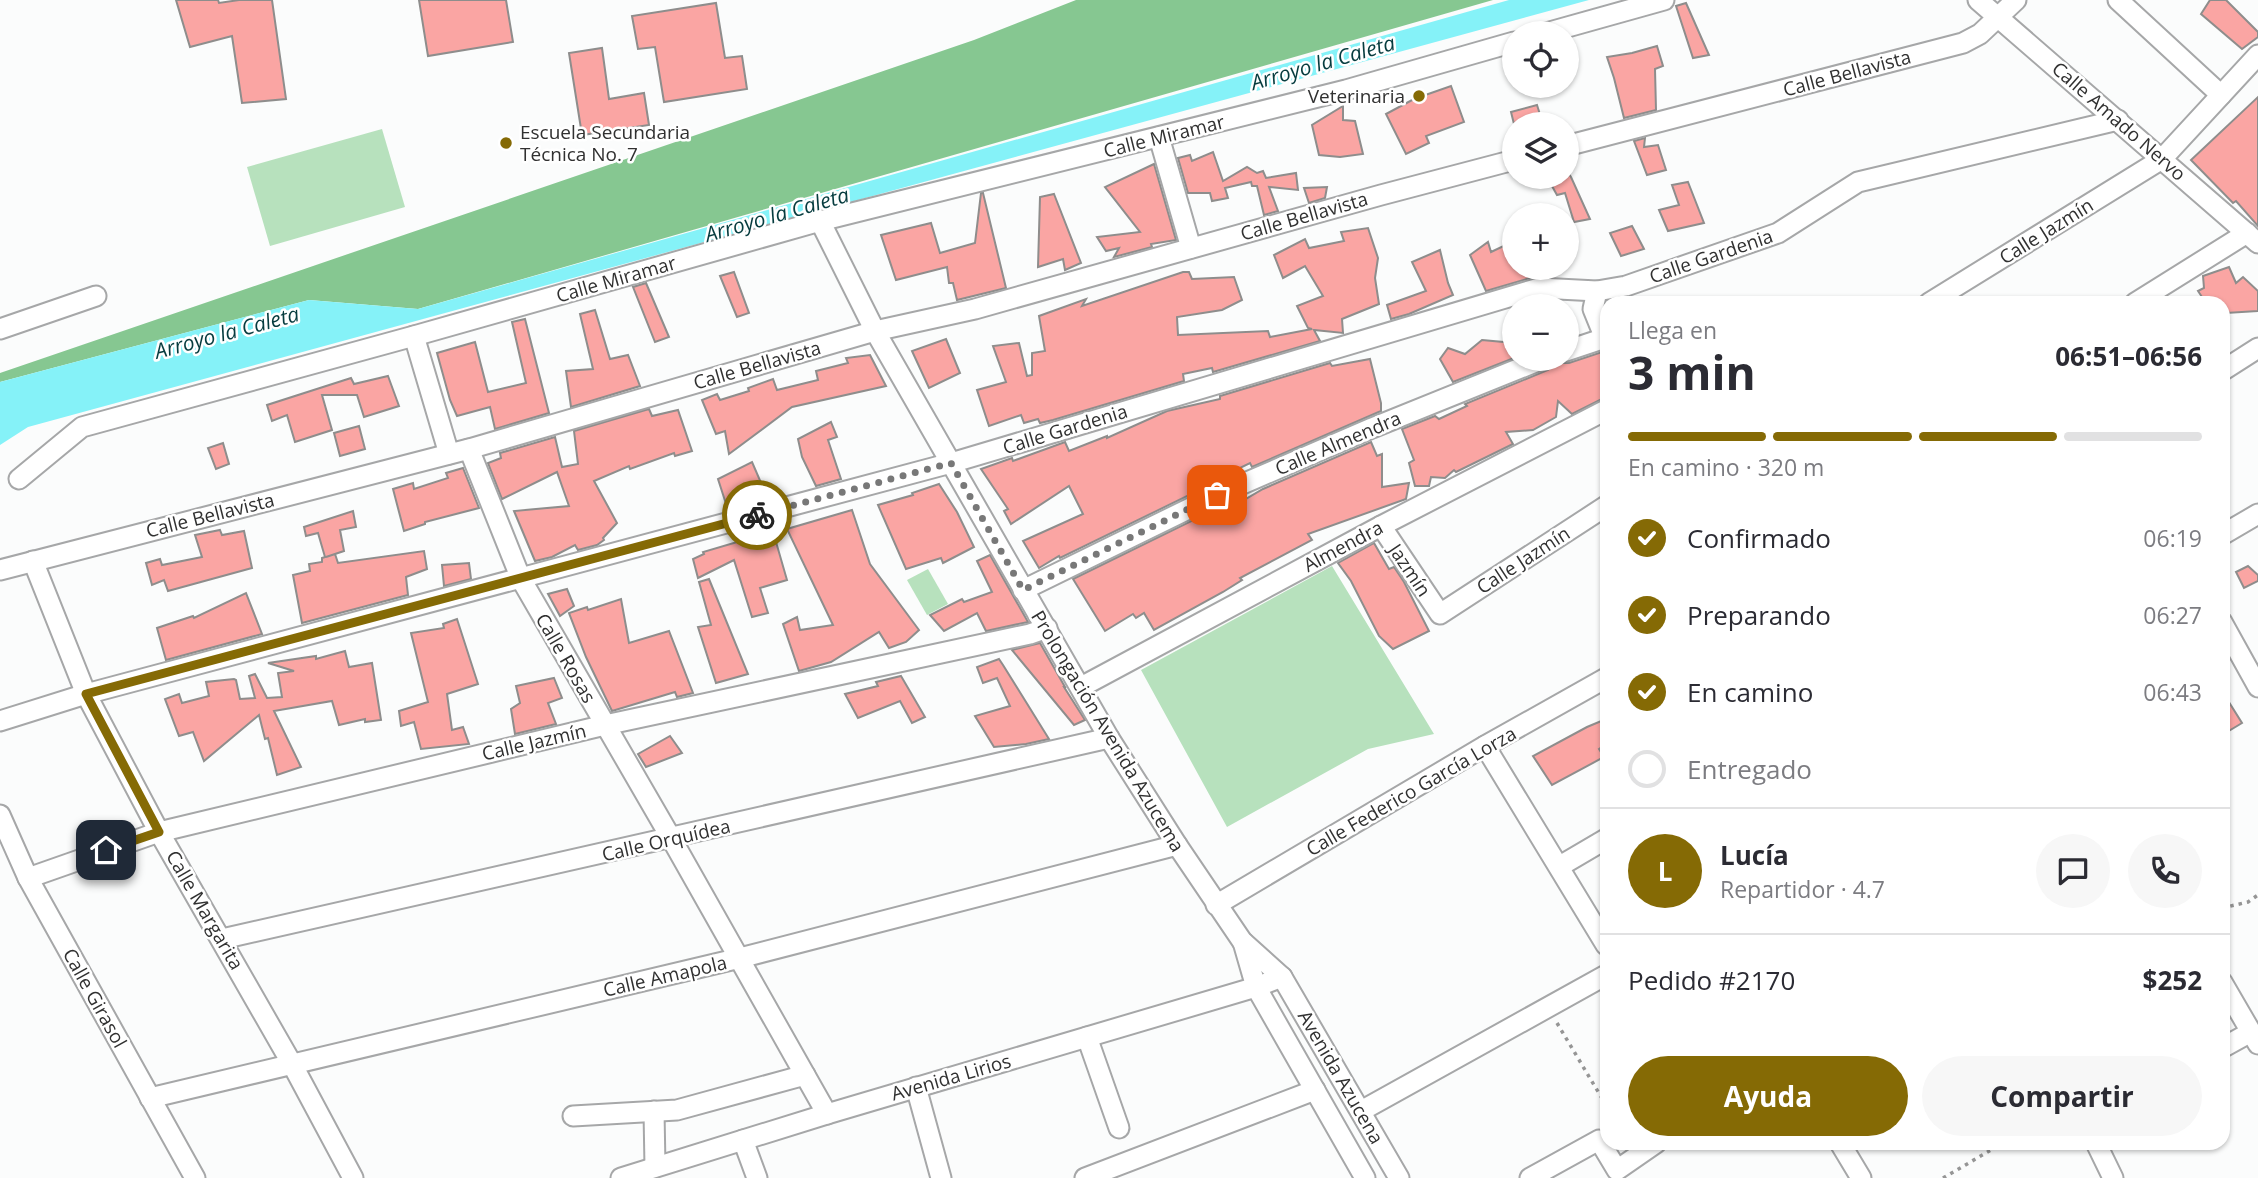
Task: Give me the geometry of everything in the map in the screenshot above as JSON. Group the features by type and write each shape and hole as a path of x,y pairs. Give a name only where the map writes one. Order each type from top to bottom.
{"street":[{"path":"1579,24 1664,0"},
{"name":"Calle Amado Nervo","path":"1978,0 2252,238"},
{"name":"Calle Bellavista","path":"1579,143 1963,43 1980,34 2016,0"},
{"path":"2118,0 2221,95"},
{"name":"Calle Miramar","path":"19,479 82,426 820,222 1346,90 1502,45"},
{"name":"Calle Jazmín","path":"1940,296 2162,159 2258,55"},
{"name":"Calle Gardenia","path":"0,721 86,694 951,463 1539,288 1597,291 1626,286 1778,233 1858,181 2118,120"},
{"path":"1159,137 1191,248"},
{"name":"Calle Bellavista","path":"0,570 470,449 875,331 975,309 1502,163"},
{"name":"Prolongación Avenida Azucema","path":"820,222 875,331 1109,738 1242,941 1282,977"},
{"path":"2148,296 2252,238"},
{"path":"1597,291 1593,309 1600,325"},
{"path":"0,329 96,296"},
{"path":"414,336 449,454"},
{"path":"1579,347 1600,341"},
{"path":"2230,366 2258,348"},
{"name":"Calle Almendra","path":"1023,590 1217,495 1513,371"},
{"name":"Almendra","path":"1081,687 1381,526 1600,413"},
{"name":"Calle Rosas","path":"470,449 521,579 827,1114"},
{"name":"Calle Jazmín","path":"1440,614 1600,510"},
{"path":"2230,530 2258,514"},
{"name":"Jazmín","path":"1381,526 1440,614"},
{"name":"Calle Margarita","path":"33,561 86,694 159,832 222,939 354,1178"},
{"name":"Calle Jazmín","path":"28,878 159,832 606,725 1030,634 1046,628"},
{"path":"2230,636 2258,687"},
{"name":"Calle Federico García Lorza","path":"1216,905 1600,681"},
{"name":"Calle Orquídea","path":"222,939 1109,738"},
{"path":"1485,746 1600,935"},
{"name":"Calle Girasol","path":"0,815 28,878 195,1178"},
{"path":"1560,866 1600,843"},
{"name":"Calle Amapola","path":"150,1098 740,958 1177,845"},
{"name":"Prolongación Avenida Azucema","path":"1242,941 1256,987"},
{"name":"Avenida Lirios","path":"621,1178 1282,977"},
{"name":"Avenida Azucena","path":"1282,977 1399,1178"},
{"path":"1361,1111 1600,978"},
{"name":"Avenida Azucena","path":"1256,987 1365,1178"},
{"path":"2230,996 2255,1038 2230,1046"},
{"path":"1087,1037 1119,1128"},
{"path":"573,1116 677,1110 805,1075"},
{"path":"916,1087 941,1178"},
{"path":"1085,1178 1315,1090"},
{"path":"654,1111 654,1167"},
{"path":"743,1140 757,1178"},
{"path":"1530,1178 1600,1142"},
{"path":"1605,1150 1617,1170 1646,1150"},
{"path":"1844,1150 1861,1178"},
{"path":"2099,1150 2113,1178"}],"path":[{"path":"2230,906 2248,902 2258,895"},
{"path":"1548,1007 1600,1095"},
{"path":"1942,1178 1991,1150"}],"green space":[{"path":"1076,0 1493,0 418,309 309,300 0,382 0,373 974,40"},
{"path":"382,129 405,207 270,246 247,167"},
{"path":"1332,566 1434,734 1368,749 1227,827 1141,670"},
{"path":"928,569 948,604 927,615 907,580"}],"water":[{"name":"Arroyo la Caleta","path":"1509,0 1589,0 1512,21 1502,21 1502,24 28,427 0,445 0,382 309,300 418,309"}],"building":[{"path":"176,0 218,0 219,3 272,0 286,99 242,103 232,36 190,47"},
{"path":"419,0 506,0 513,42 428,56"},
{"path":"2210,0 2226,0 2258,32 2258,37 2242,49 2201,14"},
{"path":"716,3 725,58 742,56 747,89 664,102 655,47 638,49 632,16"},
{"path":"1686,3 1709,55 1693,58 1676,6"},
{"path":"1657,46 1663,66 1655,69 1656,110 1624,118 1607,57"},
{"path":"602,48 609,99 644,93 649,125 582,135 569,53"},
{"path":"1451,86 1464,122 1426,136 1429,143 1406,154 1386,114 1414,99"},
{"path":"2258,97 2258,226 2236,201 2233,203 2191,160"},
{"path":"1537,105 1539,112 1511,112"},
{"path":"1343,106 1343,120 1355,121 1363,154 1340,157 1319,155 1312,125"},
{"path":"1645,138 1644,147 1658,145 1666,170 1647,175 1634,141"},
{"path":"1213,152 1223,181 1247,167 1257,173 1263,171 1266,178 1296,173 1298,190 1269,187 1278,211 1264,215 1257,186 1252,186 1251,182 1225,188 1228,198 1212,201 1210,193 1188,193 1178,158 1190,155 1192,161"},
{"path":"1154,164 1176,240 1151,244 1152,247 1114,257 1119,248 1106,251 1097,237 1140,232 1105,187"},
{"path":"1688,182 1704,223 1668,231 1659,210 1679,205 1672,185"},
{"path":"1327,187 1325,198 1309,203 1304,188"},
{"path":"1554,189 1576,189 1590,219 1579,221 1579,203 1568,203 1565,193 1557,195"},
{"path":"981,193 1006,288 957,300 953,283 949,283 947,267 896,280 881,235 931,223 940,253 975,243"},
{"path":"1054,194 1081,263 1065,270 1063,259 1038,267 1040,197"},
{"path":"1632,226 1644,249 1621,256 1610,233"},
{"path":"1368,228 1378,258 1375,278 1379,304 1342,319 1343,333 1314,330 1320,341 1213,372 1212,368 1183,374 1184,381 1053,420 1040,423 1038,419 1024,423 1021,415 989,426 977,390 1006,382 993,346 1019,343 1027,376 1032,375 1032,353 1045,351 1039,316 1086,299 1082,306 1189,272 1192,279 1234,277 1242,300 1222,310 1177,317 1178,335 1268,331 1270,337 1312,329 1308,328 1297,306 1323,296 1305,266 1283,278 1274,255 1305,239 1309,248 1344,241 1341,232"},
{"path":"1488,242 1491,252 1502,247 1502,280 1523,280 1486,291 1470,255"},
{"path":"1440,250 1453,295 1391,319 1387,305 1426,291 1412,262"},
{"path":"2229,267 2236,283 2243,277 2258,291 2258,311 2230,313 2230,296 2201,296 2198,291 2204,288 2203,276"},
{"path":"734,272 749,313 737,317 720,276"},
{"path":"646,283 669,337 655,342 633,287"},
{"path":"595,310 610,359 628,355 640,386 571,407 566,371 593,369 580,314"},
{"path":"525,319 549,413 495,429 490,407 457,416 437,353 475,342 488,392 526,383 512,322"},
{"path":"946,339 960,373 929,388 912,351"},
{"path":"1482,340 1502,342 1502,363 1453,382 1440,359 1448,348 1465,354"},
{"path":"1600,353 1600,400 1572,414 1558,401 1556,417 1533,430 1506,432 1513,444 1456,472 1454,470 1445,478 1431,477 1429,486 1415,486 1409,463 1414,460 1402,429 1435,416 1439,419 1467,406 1465,404 1546,371 1579,371 1579,360"},
{"path":"870,355 886,386 792,407 729,454 725,431 716,434 702,400 717,394 720,400 749,391 748,388 773,379 777,390 818,380 816,371 848,363 846,358"},
{"path":"1370,359 1381,411 1252,467 1250,463 1039,568 1023,541 1083,514 1069,486 1011,524 1004,511 1008,509 981,469 1012,458 1013,461 1065,442 1069,451 1107,438 1167,411 1220,399 1220,396 1330,363 1332,366"},
{"path":"388,376 399,406 364,417 357,395 322,395 332,430 295,442 287,415 272,421 267,405 351,378 354,384"},
{"path":"649,409 652,416 678,410 692,451 675,456 674,453 630,469 629,466 594,481 617,523 597,545 578,550 575,545 552,557 535,561 514,511 569,506 557,472 502,499 488,463 501,458 500,453 555,437 562,467 578,464 574,431"},
{"path":"831,422 837,437 828,440 841,479 816,486 802,457 798,439"},
{"path":"359,426 365,449 340,456 334,433"},
{"path":"1371,442 1377,456 1382,454 1382,487 1409,483 1406,499 1308,534 1312,540 1240,578 1242,580 1223,592 1154,630 1144,613 1136,618 1133,614 1105,631 1073,579 1222,506 1230,503 1232,507 1263,489"},
{"path":"223,443 229,464 216,469 208,448"},
{"path":"752,462 768,499 728,510 718,479"},
{"path":"463,468 479,508 425,522 404,531 393,489 413,483 414,489 448,478 446,473"},
{"path":"939,484 957,512 974,547 943,563 941,558 906,569 878,505"},
{"path":"852,510 870,564 919,630 906,642 889,648 879,632 831,662 799,671 783,624 797,617 800,630 833,625 787,529"},
{"path":"353,511 356,527 340,530 344,551 335,554 338,563 424,551 427,569 406,577 408,595 302,623 293,575 310,571 309,564 322,562 325,557 318,533 306,536 304,527"},
{"path":"220,530 222,535 244,531 252,568 168,591 164,580 152,585 146,563 160,559 162,565 202,557 195,535"},
{"path":"774,535 787,580 760,588 768,613 752,617 734,560 698,578 693,559 704,554 703,552 744,540 745,542"},
{"path":"1374,543 1389,569 1394,567 1404,582 1429,631 1393,649 1379,636 1351,581 1338,563"},
{"path":"990,555 1028,622 986,631 977,613 944,631 930,615 962,599 964,602 992,592 977,561"},
{"path":"469,563 471,579 444,586 442,565"},
{"path":"2248,566 2258,575 2258,581 2244,588 2236,572"},
{"path":"709,579 748,674 716,683 698,627 711,625 699,582"},
{"path":"567,589 574,606 560,616 548,594"},
{"path":"246,593 262,634 166,660 157,628 193,616 194,618"},
{"path":"621,599 629,643 669,631 693,693 677,697 675,692 612,711 586,657 569,613"},
{"path":"457,619 478,684 447,694 452,730 463,727 469,744 421,749 414,722 401,726 399,711 428,702 411,633 444,628 443,624"},
{"path":"1040,643 1085,720 1074,725 1012,650"},
{"path":"345,651 349,667 372,663 381,720 365,722 365,719 339,725 332,701 274,711 301,767 277,775 259,715 204,761 193,732 179,736 165,699 179,694 182,703 209,696 206,682 234,679 240,699 255,698 249,676 255,674 267,698 282,697 278,673 294,671 268,663 316,656 316,659"},
{"path":"999,659 1049,739 994,747 975,716 1010,706 997,678 983,683 977,667"},
{"path":"901,676 925,717 912,723 900,701 858,718 845,694 878,686 876,682"},
{"path":"554,678 562,698 548,703 556,724 515,734 511,709 520,703 516,686"},
{"path":"2230,704 2242,723 2230,730"},
{"path":"1600,722 1600,759 1552,785 1533,756"},
{"path":"670,736 682,753 646,767 638,754"}],"way so far":[{"path":"757,515 951,463 1023,590 1217,495"}],"place":[{"name":"Veterinaria","path":"1419,96"},
{"name":"Escuela Secundaria Técnica No. 7","path":"506,143"}],"route":[{"path":"106,850 159,832 86,694 757,515"}]}
